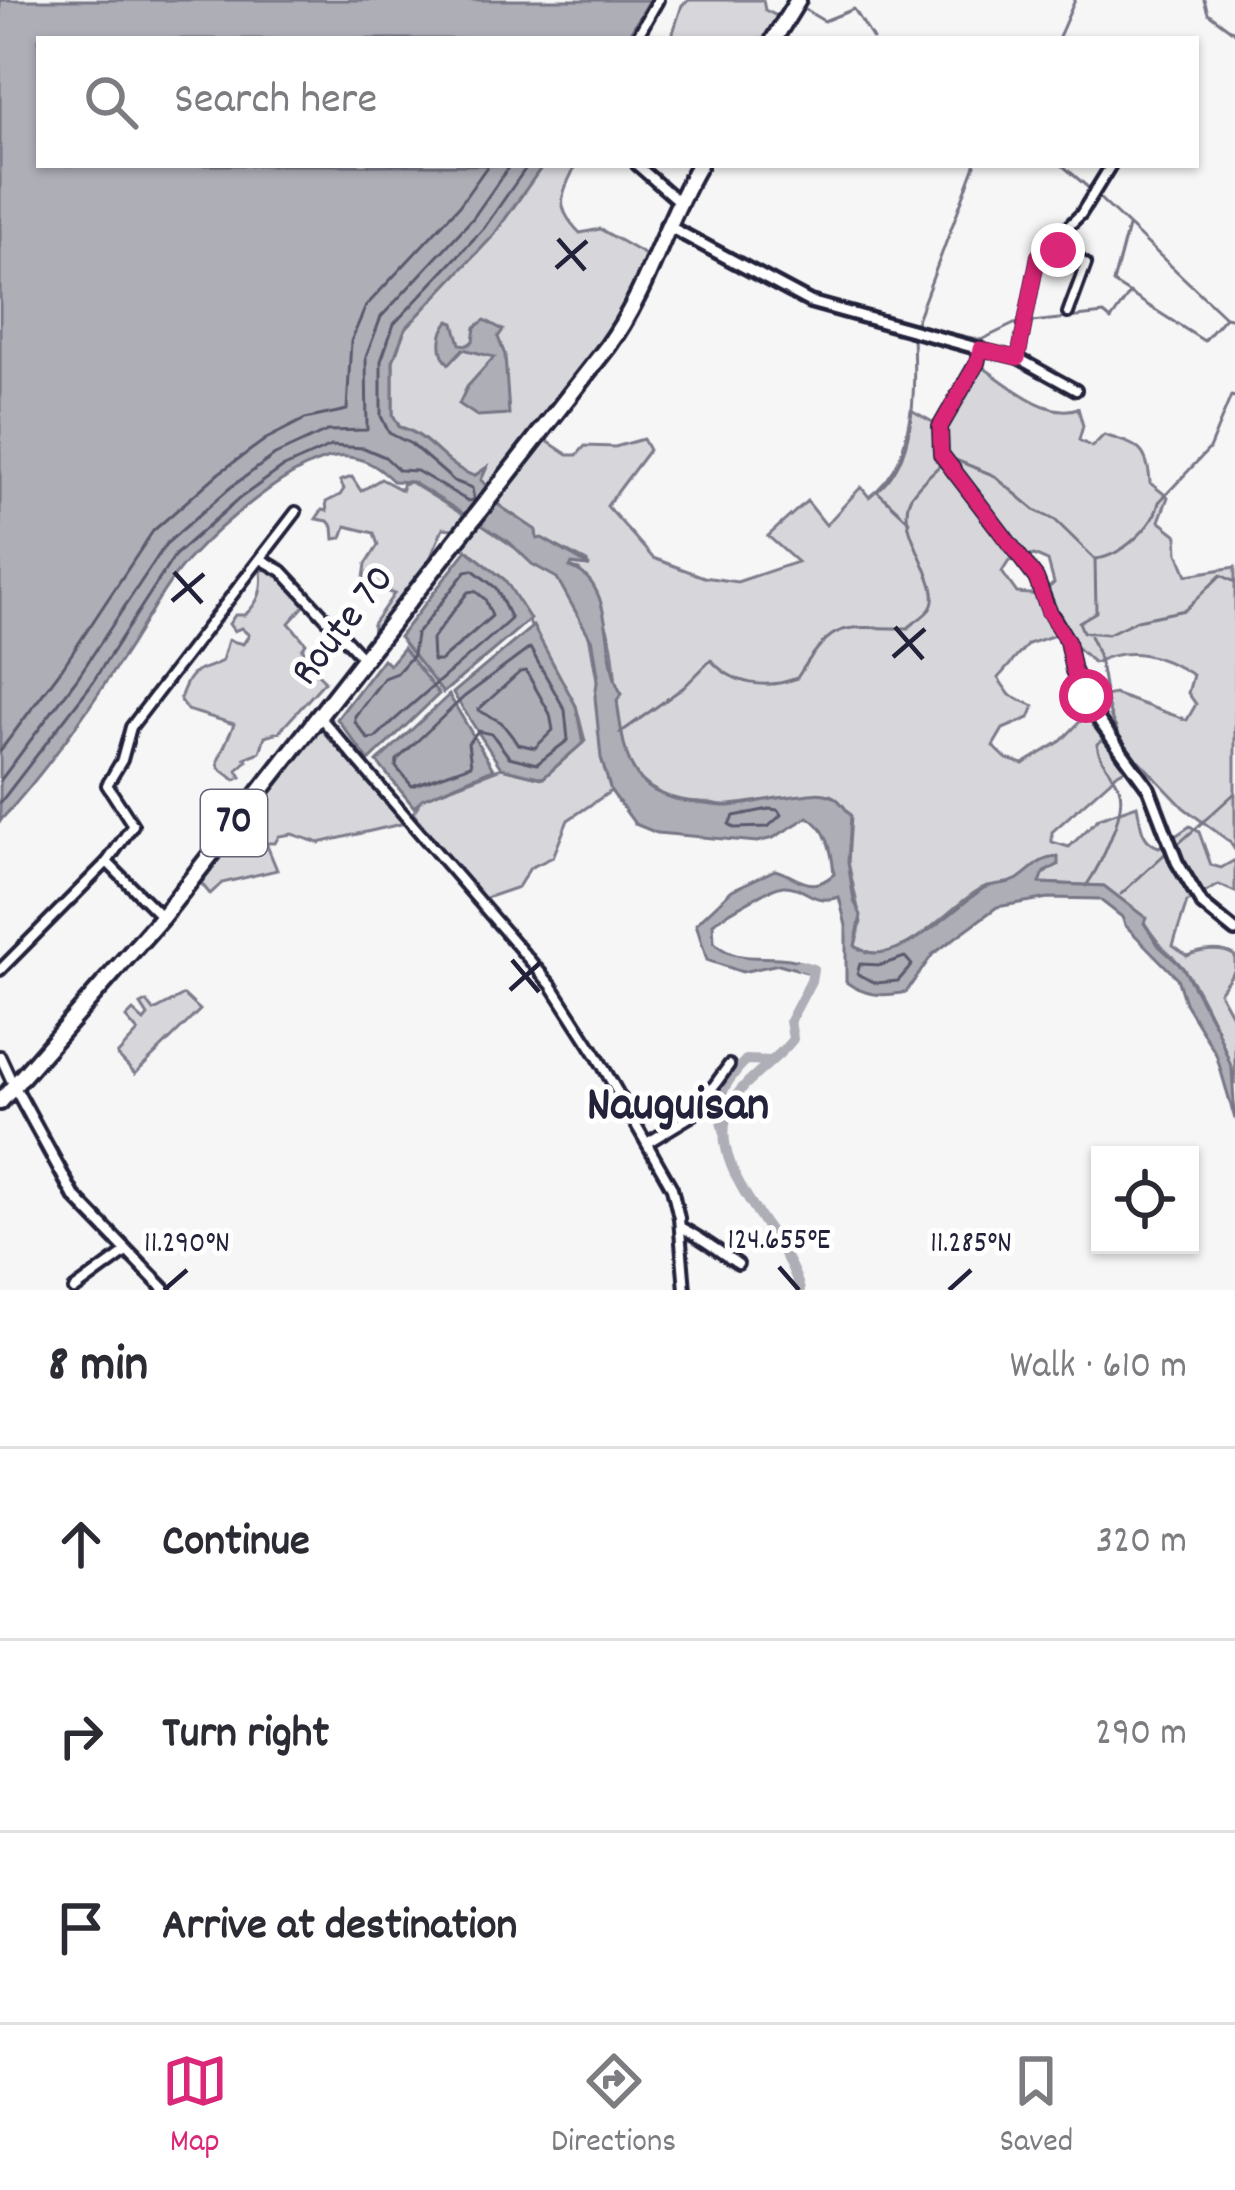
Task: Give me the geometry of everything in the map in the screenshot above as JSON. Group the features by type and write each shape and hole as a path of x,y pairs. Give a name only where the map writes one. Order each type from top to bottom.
{"highway":[{"path":"776,36 798,0"},
{"name":"Route 70","path":"0,1102 161,917 626,322 640,298 666,225 697,168"}],"street":[{"path":"638,36 658,0"},
{"path":"640,168 678,201"},
{"path":"1018,358 1038,256 1081,214 1109,168"},
{"path":"666,225 810,302 1018,358 1076,390"},
{"path":"1044,248 1086,264 1068,313"},
{"path":"980,349 977,363 940,427 941,454 1036,578 1048,611 1067,641 1073,671 1100,722 1149,789 1177,862 1202,904 1235,931"},
{"path":"0,970 107,862 133,825 107,785 124,754 131,727 296,512"},
{"path":"261,559 282,571 363,658"},
{"path":"318,715 552,986 672,1188 685,1290"},
{"path":"107,862 161,917"},
{"path":"0,1056 74,1196 165,1290"},
{"path":"647,1143 693,1114 729,1065"},
{"path":"680,1227 738,1264"},
{"path":"74,1290 126,1252"}],"shaded area":[{"path":"689,0 763,0 765,10 785,20 776,36 672,36 682,5"},
{"path":"541,168 575,168 563,200 572,224 580,233 600,229 654,260 640,298 538,435 568,455 577,455 585,446 615,447 643,439 649,450 607,506 653,558 704,577 737,582 797,562 768,536 807,501 826,525 861,487 869,497 899,459 911,410 940,426 977,363 1038,404 1078,408 1083,426 1079,440 1092,447 1104,435 1138,449 1150,483 1168,497 1159,521 1177,535 1187,575 1235,567 1235,850 1184,808 1139,761 1118,773 1052,832 1052,842 1069,847 1099,818 1137,805 1142,830 1153,844 1159,847 1190,826 1199,832 1211,865 1221,868 1235,860 1235,892 1219,885 1187,902 1173,946 1187,956 1211,950 1235,956 1235,970 1219,992 1235,1021 1235,1085 1219,1036 1193,983 1154,937 1145,918 1104,886 1040,883 1050,869 1005,885 987,886 907,944 872,953 855,946 861,922 848,862 849,821 830,795 723,805 671,797 649,786 634,770 625,750 607,627 579,570 570,568 571,564 588,566 587,562 537,540 497,503 481,480 486,468 474,476 463,471 420,436 400,427 393,415 393,361 405,329 493,236","holes":["1034,555 1048,561 1054,583 1041,595 1017,593 1002,572 1009,561","1061,633 1094,663 1120,654 1169,662 1193,675 1188,693 1196,704 1187,720 1114,694 1105,696 1061,741 1023,764 1007,759 993,746 1003,729 1029,718 1034,706 1010,695 998,678 1028,644"]},
{"path":"352,477 361,491 381,479 402,490 402,484 410,482 465,516 453,529 443,528 430,559 372,638 373,624 394,594 388,592 391,584 384,580 377,590 364,578 366,564 378,545 374,533 346,526 342,538 334,539 328,521 316,519 322,510 327,511 326,502 344,489 340,481"},
{"path":"475,520 557,577 588,629 598,686 601,747 611,791 568,820 553,857 530,868 518,887 483,899 413,813 423,798 501,768 543,778 585,741 576,706 505,580 459,544"},
{"path":"261,571 274,571 305,605 289,623 306,643 302,649 313,659 310,666 325,681 279,732 265,736 260,752 245,758 237,770 241,777 235,780 219,768 218,761 234,724 187,710 180,699 192,675 222,661 228,640 243,644 249,635 241,628 234,631 229,624 254,605 261,589"},
{"path":"318,726 405,823 319,843 292,834 279,836 275,843 266,843 277,870 222,883 210,894 201,883 238,834 243,837 243,827"},
{"path":"184,995 200,1010 135,1074 117,1055 138,1032 126,1018 133,1011 144,1021 148,1016 141,1005 147,1002 154,1011"}],"water":[{"path":"0,0 650,0 628,36 36,36 36,168 541,168 493,236 405,329 393,361 393,415 399,427 419,436 463,471 474,476 487,467 481,480 497,504 536,530 537,539 590,566 570,567 585,576 602,606 622,694 617,700 626,751 642,782 672,798 723,806 815,793 835,797 851,816 848,862 861,915 855,946 870,953 904,945 984,888 1014,881 1041,862 1058,857 1058,865 1044,872 1040,883 1104,886 1146,918 1144,923 1159,946 1183,968 1216,1027 1232,1069 1235,1119 1216,1054 1185,1003 1177,978 1122,917 1099,899 1048,898 997,907 933,954 906,992 898,994 867,993 846,982 846,926 839,897 822,899 791,887 769,891 713,923 714,942 736,955 788,959 813,969 806,972 779,964 742,972 707,960 696,924 732,890 775,870 811,884 834,874 820,827 808,817 757,842 657,833 635,824 611,791 601,758 593,643 557,578 412,482 393,481 360,459 336,457 298,471 256,499 200,547 170,582 66,739 0,821"},
{"path":"485,320 503,330 498,337 505,355 509,414 477,416 459,404 467,387 494,357 463,349 449,364 441,348 449,321 454,323 460,344 468,345 475,327"},
{"path":"467,550 505,580 530,619 443,693 399,637"},
{"path":"533,626 576,706 583,743 543,778 501,768 453,693"},
{"path":"403,648 439,694 369,761 337,719 383,659 389,665"},
{"path":"449,695 493,769 424,798 414,807 377,762"}],"waterway":[{"path":"1059,36 1075,0"},
{"path":"1204,0 1208,13 1235,33"},
{"path":"802,8 824,21 854,9 871,36"},
{"path":"974,168 915,325 981,340 1014,324 1104,314 1111,320 1130,293"},
{"path":"1065,168 1091,190"},
{"path":"1095,194 1225,317 1235,319"},
{"path":"1128,227 1113,283 1204,341 1225,317"},
{"path":"909,521 877,491 891,477 907,439 913,332"},
{"path":"1095,559 1125,547 1143,530 1159,502 1209,449 1231,396 1235,397"},
{"path":"953,459 993,475 1036,511 1055,520 1095,559 1096,612 1079,622 1083,632 1108,634 1137,620 1185,610 1221,575 1235,582"},
{"path":"620,733 684,687 711,660 740,680 785,682 797,678 822,644 842,630 908,628 922,617 930,609 932,586 907,512 913,493 943,462"},
{"path":"1090,636 1117,730"},
{"path":"1086,886 1105,852 1120,809 1119,787 1097,744 1107,736"},
{"path":"1176,846 1235,793"},
{"path":"1121,894 1167,852"},
{"path":"800,965 813,969 790,1021 793,1039 736,1096 724,1130 736,1176 792,1268 800,1290"},
{"path":"722,1126 721,1097 733,1075 746,1060 771,1061"}],"district":[{"name":"Nauguisan","path":"678,1108"}],"route":[{"path":"1058,250 1044,248 1038,256 1018,358 980,349 977,363 940,427 938,443 950,467 1036,578 1048,611 1067,641 1073,671 1086,696"}]}
